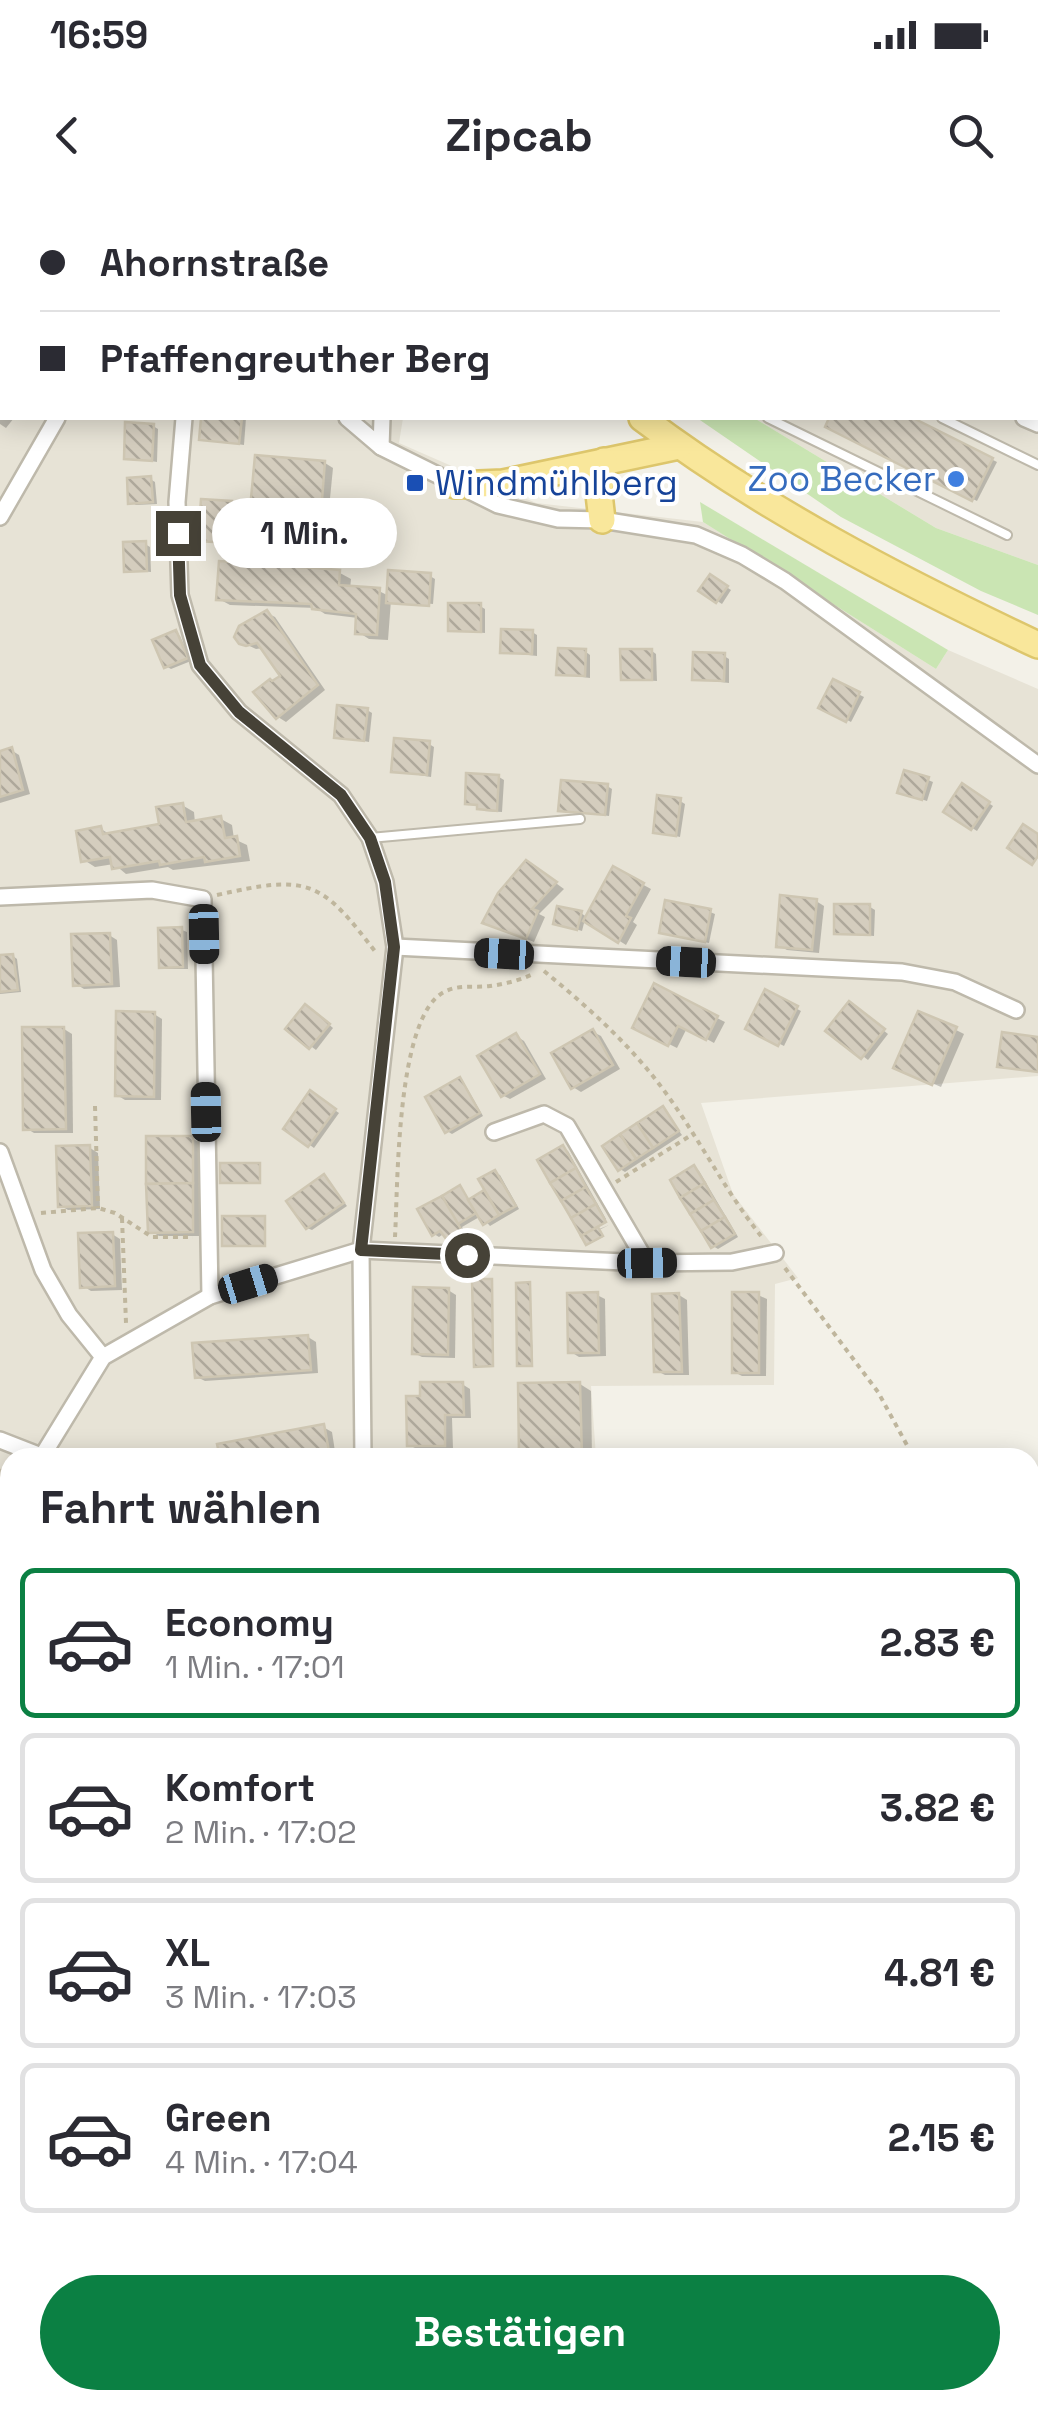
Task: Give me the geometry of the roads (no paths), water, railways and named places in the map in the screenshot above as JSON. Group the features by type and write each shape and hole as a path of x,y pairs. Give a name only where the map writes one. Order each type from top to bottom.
{"main road":[{"path":"645,420 766,501 923,591 1038,645"},
{"path":"455,484 503,483 679,446"},
{"path":"602,520 604,461"}],"street":[{"path":"0,517 55,420"},
{"path":"184,420 176,502 180,595 200,665 239,712 341,795 370,838 385,882 394,947 361,1250 363,1448"},
{"path":"349,420 381,447 498,505 558,519 602,520 696,534 742,555 785,581 1038,765"},
{"path":"381,447 382,420"},
{"path":"0,897 152,890 203,898 210,1296"},
{"path":"394,947 902,972 955,982 1016,1010"},
{"path":"494,1132 544,1114 568,1126 647,1263"},
{"path":"0,1152 43,1270 69,1314 104,1357"},
{"path":"47,1448 104,1357 210,1296 361,1250 647,1263 732,1262 775,1253"}],"lane":[{"path":"772,420 1007,535"},
{"path":"946,420 1038,466"},
{"path":"370,838 580,818"}],"place":[{"name":"Zoo Becker","path":"956,479"},
{"name":"Windmühlberg","path":"415,483"}]}
